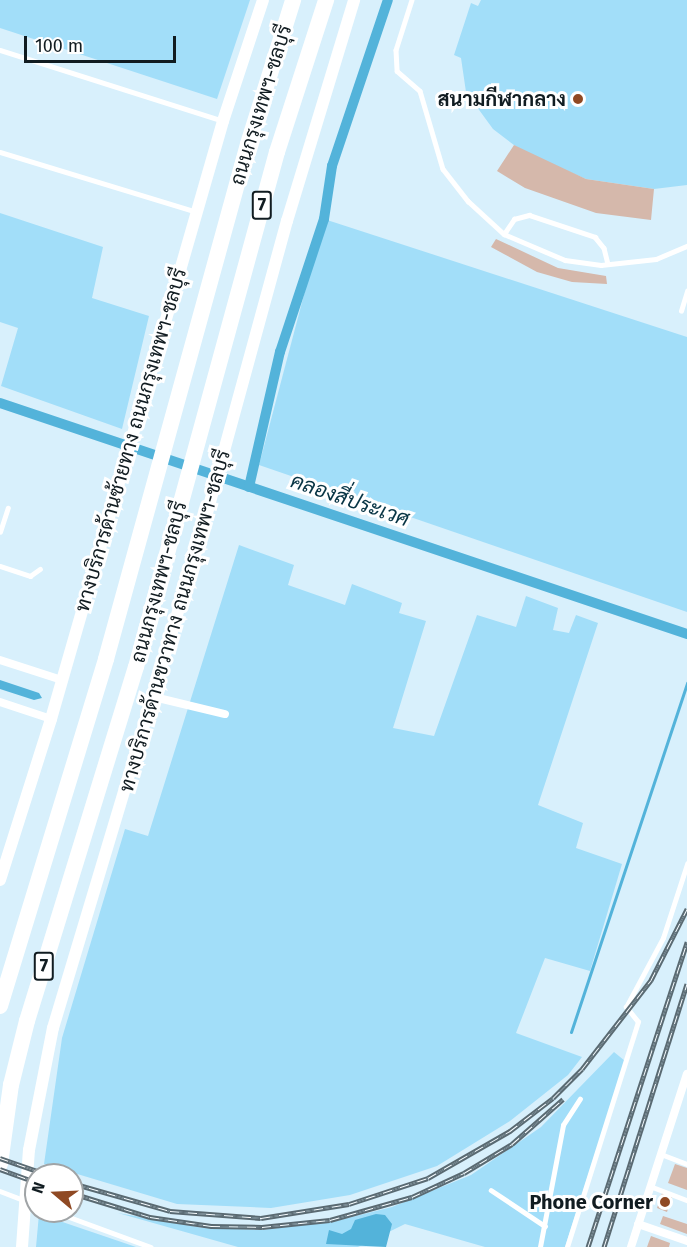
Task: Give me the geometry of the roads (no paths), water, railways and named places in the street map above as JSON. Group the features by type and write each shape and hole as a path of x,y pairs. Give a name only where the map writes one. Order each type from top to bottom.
{"highway":[{"name":"ถนนกรุงเทพฯ-ชลบุรี","path":"0,1006 76,760 146,519 248,144 293,0"},
{"name":"ถนนกรุงเทพฯ-ชลบุรี","path":"0,1164 11,1085 27,1021 174,529 277,152 326,0"}],"main road":[{"name":"ทางบริการด้านซ้ายทาง ถนนกรุงเทพฯ-ชลบุรี","path":"0,880 51,719 144,390 224,121 263,0"},
{"name":"ทางบริการด้านขวาทาง ถนนกรุงเทพฯ-ชลบุรี","path":"22,1247 38,1091 201,535 354,0"}],"street":[{"path":"0,660 62,680"},
{"path":"154,697 225,714"},
{"path":"0,702 51,719"},
{"path":"631,1247 687,1074"},
{"path":"638,1224 687,1241"}],"lane":[{"path":"412,0 396,50 397,71 420,91 443,169 468,201 504,234 565,260 608,264 656,259 687,246"},
{"path":"0,50 224,121"},
{"path":"0,152 197,212"},
{"path":"504,234 514,219 529,215 598,239 608,264"},
{"path":"681,311 687,291"},
{"path":"0,532 8,508"},
{"path":"0,566 30,576 40,568"},
{"path":"567,1247 638,1022 626,1007 663,938 687,864"},
{"path":"540,1247 563,1125 580,1099"},
{"path":"661,1154 687,1164"},
{"path":"650,1186 687,1200"},
{"path":"491,1190 545,1226"},
{"path":"0,1191 24,1200"},
{"path":"84,1222 151,1247"}],"waterway":[{"path":"249,487 280,352 324,219 332,166 388,0"},
{"name":"คลองสี่ประเวศ","path":"0,403 687,634"},
{"path":"571,1032 687,683"}],"railway":[{"path":"84,1186 170,1211 261,1218 349,1204 428,1178 510,1131 553,1098 582,1069 651,980 687,909"},
{"path":"588,1247 687,942"},
{"path":"604,1247 687,984"},
{"path":"84,1197 150,1217 211,1226 262,1227 330,1220 412,1197 464,1173 512,1144 563,1099"},
{"path":"0,1158 24,1166"},
{"path":"0,1169 24,1178"}],"place":[{"name":"สนามกีฬากลาง","path":"578,99"},
{"name":"Phone Corner","path":"665,1202"}]}
